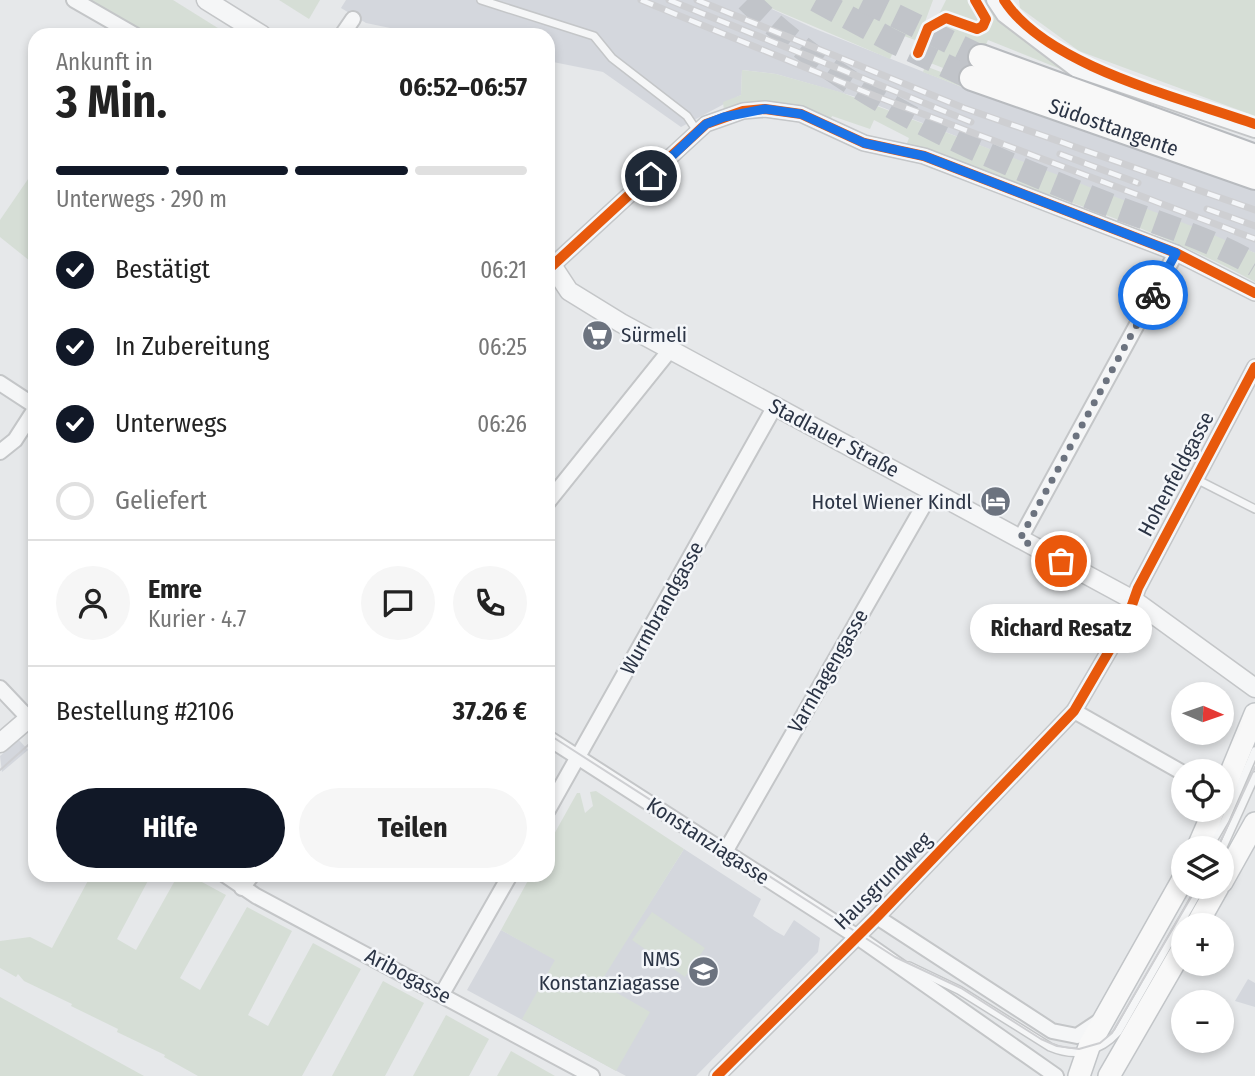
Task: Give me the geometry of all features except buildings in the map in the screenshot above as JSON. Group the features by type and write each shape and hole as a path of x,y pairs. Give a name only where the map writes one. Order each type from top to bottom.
{"highway":[{"name":"Südosttangente","path":"1255,157 976,68 1255,177"}],"main road":[{"path":"1234,765 1255,714"},
{"path":"1234,861 1255,824"},
{"path":"1079,1076 1087,1052 1105,1017 1172,899"},
{"path":"1109,1076 1171,969"}],"street":[{"path":"74,0 123,28"},
{"path":"206,0 251,28"},
{"path":"994,0 1004,15 1075,69 1255,131"},
{"path":"347,28 353,19"},
{"path":"555,260 706,124 743,111 765,109 801,114 864,143 924,156 1176,253 1255,293"},
{"path":"1020,539 1176,253"},
{"name":"Stadlauer Straße","path":"555,273 569,291 670,350 1135,601 1255,688"},
{"path":"555,493 670,350"},
{"name":"Hohenfeldgasse","path":"1074,711 1135,601 1138,588 1255,367"},
{"path":"0,383 28,402"},
{"name":"Wurmbrandgasse","path":"555,798 775,406"},
{"path":"0,453 15,440 28,419"},
{"name":"Varnhagengasse","path":"724,852 932,491"},
{"path":"0,688 28,714"},
{"path":"1074,711 1171,766"},
{"name":"Hausgrundweg","path":"717,1076 862,940 877,917 1074,711"},
{"path":"0,743 28,723"},
{"name":"Konstanziagasse","path":"555,743 862,940 1056,1076"},
{"name":"Aribogasse","path":"234,882 592,1076"},
{"path":"242,888 247,882"},
{"path":"442,994 506,882"},
{"path":"877,917 1052,1031 1077,1036 1105,1017"}],"lane":[{"path":"481,0 594,36 612,58 687,116 698,132"},
{"path":"1196,479 1255,509"},
{"path":"1216,836 1226,820 1255,751"},
{"path":"1228,836 1255,776"},
{"path":"1087,1052 1112,1039 1194,899"},
{"name":"Konstanziagasse","path":"862,940 959,990 1051,1048 1065,1052 1087,1052"},
{"path":"1124,1050 1131,1010"}],"shaded area":[{"path":"85,0 173,0 218,28 134,28"},
{"path":"279,0 320,0 309,19"},
{"path":"346,0 752,0 813,28 997,101 1255,191 1255,253 856,97 776,74 742,70 741,95 681,127 603,72 555,62 555,28 390,28 366,23 341,8"},
{"path":"752,0 933,0 918,41 901,35 890,59"},
{"path":"946,0 971,0 982,22 978,25 952,15 937,18"},
{"path":"980,0 989,0 1068,72 988,40 967,89 923,72 925,66 941,72 943,68 928,62 933,47 925,44 931,31 951,22 973,32 985,31 990,19"},
{"path":"1019,0 1255,0 1255,116 1079,51 1020,8"},
{"path":"742,70 776,74 840,92 1202,230 1255,253 1255,282 1128,223 906,146 909,138 874,120 870,129 832,116 830,121 724,111 723,102 741,95"},
{"path":"28,179 28,259 0,237 0,220"},
{"path":"19,740 28,750 2,772 0,756"},
{"path":"596,791 684,849 600,983 650,1012 616,1071 522,1019 555,960 501,930 527,882 555,882 555,832 577,793 580,793 585,813 593,806 590,792"},
{"name":"NMS Konstanziagasse","path":"684,849 761,899 753,916 775,931 784,936 794,920 820,938 818,952 696,1076 626,1076 467,990 501,930 599,983"},
{"path":"87,882 147,882 117,939 136,950 174,882 202,882 226,895 180,978 200,990 247,907 292,931 248,1015 268,1026 313,943 361,969 302,1076 198,1076 164,1057 165,1055 117,1032 118,1029 24,981 18,974 16,977 0,968 0,941 30,937 52,948"},
{"path":"652,912 705,948 685,977 632,940"},
{"path":"1248,979 1255,983 1255,1007 1235,1001"},
{"path":"383,981 424,1003 385,1076 332,1076"},
{"path":"0,997 144,1076 0,1076"},
{"path":"446,1015 489,1039 469,1076 413,1076"},
{"path":"511,1051 555,1076 497,1076"}],"tunnel":[{"path":"747,0 786,35 827,66 916,120 1010,165 1201,239 1255,265"},
{"path":"816,0 892,41 972,78"},
{"path":"863,0 981,57"}],"tram line":[{"path":"555,738 895,957 961,988 1041,1039 1057,1046 1079,1049 1100,1043 1112,1033 1190,899"},
{"path":"0,770 28,745"},
{"path":"1223,836 1255,767"}],"railway":[{"path":"641,0 875,96 1255,239"},
{"path":"669,0 971,122"},
{"path":"697,0 964,108 1255,210"},
{"path":"1060,154 1138,183"},
{"path":"1207,209 1255,226"}],"cycle path":[{"path":"918,53 928,28 946,18 977,29 983,26 986,19 975,0"},
{"path":"1004,0 1024,23 1051,44 1083,62 1155,91 1255,124"},
{"path":"555,263 706,124 743,111 765,109 801,114 864,143 924,156 1176,253 1255,293"},
{"path":"717,1076 877,917 1074,711 1126,622 1138,588 1255,367"}],"way so far":[{"path":"1061,561 1020,539 1153,295"}],"place":[{"name":"Sürmeli","path":"598,335"},
{"name":"Hotel Wiener Kindl","path":"995,502"},
{"name":"Richard Resatz","path":"1061,561"},
{"name":"NMS Konstanziagasse","path":"703,971"}],"route":[{"path":"651,176 706,124 743,111 765,109 801,114 864,143 924,156 1176,253 1153,295"}]}
